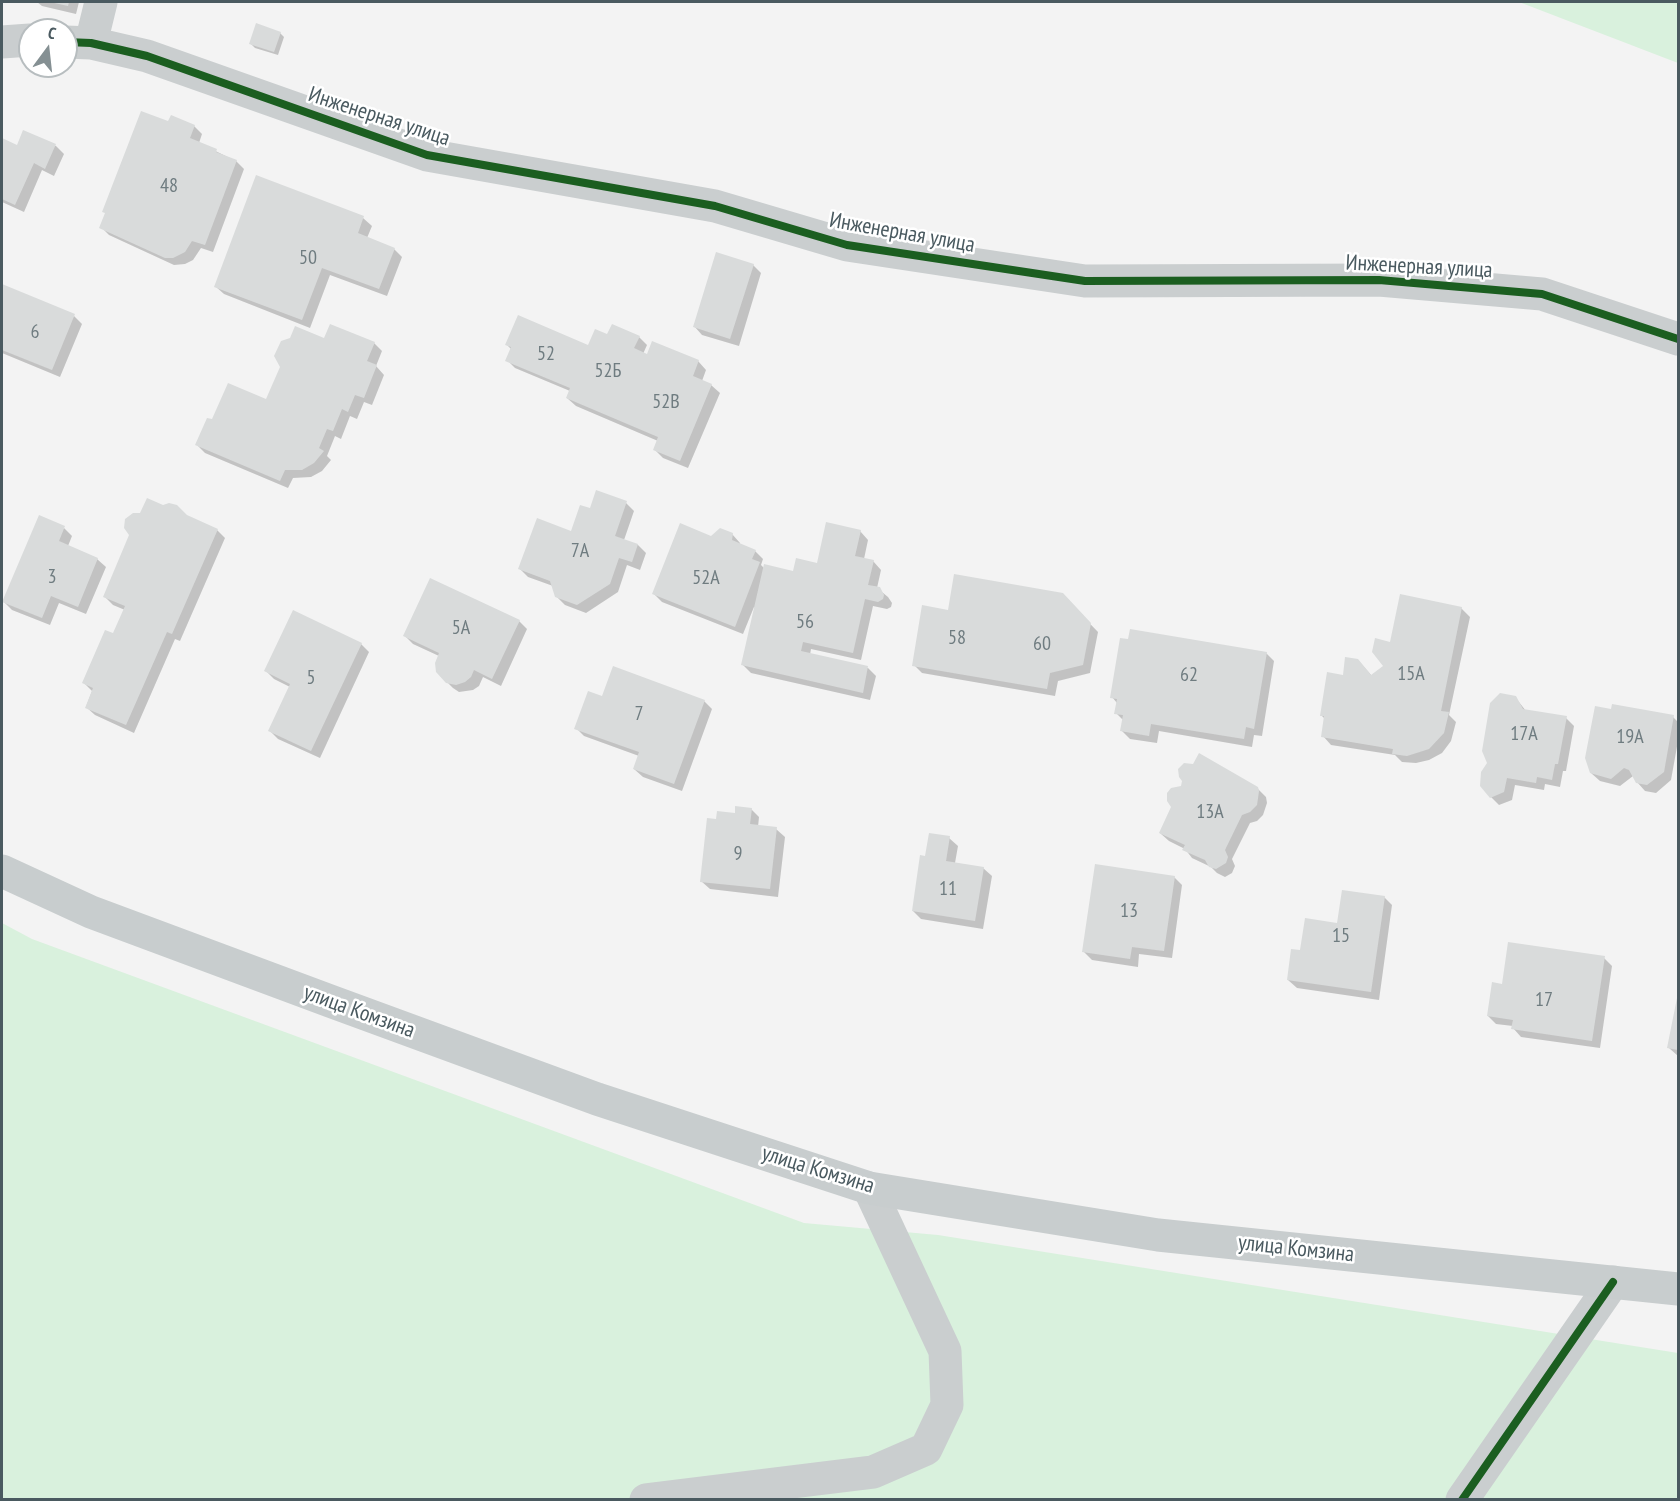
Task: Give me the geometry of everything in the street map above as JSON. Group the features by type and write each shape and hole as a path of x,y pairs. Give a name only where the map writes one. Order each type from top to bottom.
{"main road":[{"name":"улица Комзина","path":"2,871 91,912 597,1099 869,1188 1158,1235 1678,1289"}],"street":[{"path":"79,42 102,2"},
{"path":"2,42 18,41"},
{"name":"Инженерная улица","path":"79,42 147,56 427,155 715,206 847,245 1086,281 1379,280 1542,294 1678,339"},
{"path":"646,1500 873,1472 926,1449 947,1405 945,1351 869,1188"},
{"path":"1462,1500 1613,1282"}],"green space":[{"path":"1519,2 1678,2 1678,63"},
{"path":"2,923 32,939 804,1223 938,1235 1678,1353 1678,1499 2,1499"}],"building":[{"path":"50,2 69,2 68,6"},
{"path":"256,23 281,32 274,52 249,44"},
{"path":"141,111 168,121 171,115 195,125 190,138 237,160 205,245 192,241 185,252 173,258 165,258 99,228 105,213 102,212"},
{"path":"23,130 56,144 45,169 34,163 15,205 2,199 2,138 17,145"},
{"path":"256,175 364,216 358,233 395,248 379,289 322,268 302,320 214,287"},
{"path":"716,252 754,264 730,339 693,327"},
{"path":"2,284 75,314 52,370 2,350"},
{"path":"518,315 588,345 595,329 607,334 612,324 640,336 634,348 647,354 652,341 699,360 693,376 712,384 680,461 653,450 658,437 566,398 570,388 505,361 511,347 505,345"},
{"path":"330,324 375,342 367,361 377,365 364,398 355,395 348,412 342,409 333,431 327,429 319,448 324,451 314,463 302,470 285,470 280,481 195,445 207,418 212,419 228,383 266,399 280,367 274,356 281,341 290,338 295,326 324,338"},
{"path":"596,490 627,501 615,536 638,544 632,562 619,558 610,584 577,605 555,597 550,581 518,569 537,518 571,531 580,505 590,508"},
{"path":"147,498 163,505 169,503 177,505 187,515 218,529 172,634 167,632 126,725 85,708 93,688 82,683 105,630 113,633 125,606 103,597 129,535 124,528 125,519 133,513 140,513"},
{"path":"39,515 65,526 59,541 98,558 78,607 51,596 42,618 2,602"},
{"path":"826,522 861,530 855,556 874,560 868,585 880,587 884,595 883,599 878,602 865,599 853,653 803,642 801,651 868,666 863,693 741,665 764,564 793,571 796,558 817,563"},
{"path":"680,523 711,536 720,528 733,533 732,540 756,550 752,559 760,562 735,627 652,594"},
{"path":"954,574 1063,593 1091,623 1083,665 1050,673 1047,689 912,666 922,605 948,610"},
{"path":"430,578 520,620 492,679 474,670 465,682 456,685 446,683 436,672 435,663 439,653 403,636"},
{"path":"1400,594 1462,607 1441,711 1449,712 1444,733 1429,749 1407,756 1392,754 1393,749 1321,737 1324,716 1320,716 1327,672 1343,675 1345,657 1358,659 1371,675 1383,666 1372,652 1375,638 1390,642"},
{"path":"293,610 362,643 311,751 268,731 290,684 264,671"},
{"path":"1130,629 1267,652 1254,729 1246,727 1244,739 1151,724 1149,736 1120,731 1123,715 1114,714 1117,699 1110,698 1120,638 1128,639"},
{"path":"613,666 705,700 674,784 633,769 639,752 574,729 588,691 602,696"},
{"path":"1500,693 1516,696 1523,709 1567,716 1558,764 1555,764 1552,780 1537,777 1536,783 1507,778 1504,792 1490,798 1480,786 1481,772 1487,763 1482,751 1490,703"},
{"path":"1612,704 1674,715 1664,772 1647,785 1636,783 1629,770 1624,768 1611,779 1590,773 1585,758 1595,706 1611,709"},
{"path":"1199,753 1258,787 1259,791 1257,805 1250,812 1242,815 1225,850 1228,857 1226,863 1216,869 1209,867 1205,860 1182,850 1185,845 1159,833 1171,807 1167,801 1167,793 1171,788 1181,786 1182,781 1178,769 1184,763 1193,764"},
{"path":"735,806 752,808 750,824 777,827 770,889 700,882 707,818 716,819 717,811 735,813"},
{"path":"929,833 950,836 946,861 984,867 975,921 912,911 920,855 925,856"},
{"path":"1095,864 1175,876 1164,951 1132,947 1130,959 1082,952"},
{"path":"1342,890 1385,896 1371,992 1287,980 1291,949 1300,950 1305,918 1337,923"},
{"path":"1508,942 1605,956 1592,1041 1511,1029 1513,1020 1487,1016 1492,982 1502,984"},
{"path":"1678,998 1678,1050 1667,1048"}],"cycle path":[{"path":"78,42 91,43 147,56 427,155 715,206 847,245 1085,281 1379,280 1542,294 1678,339"},
{"path":"1462,1500 1613,1282"}]}
